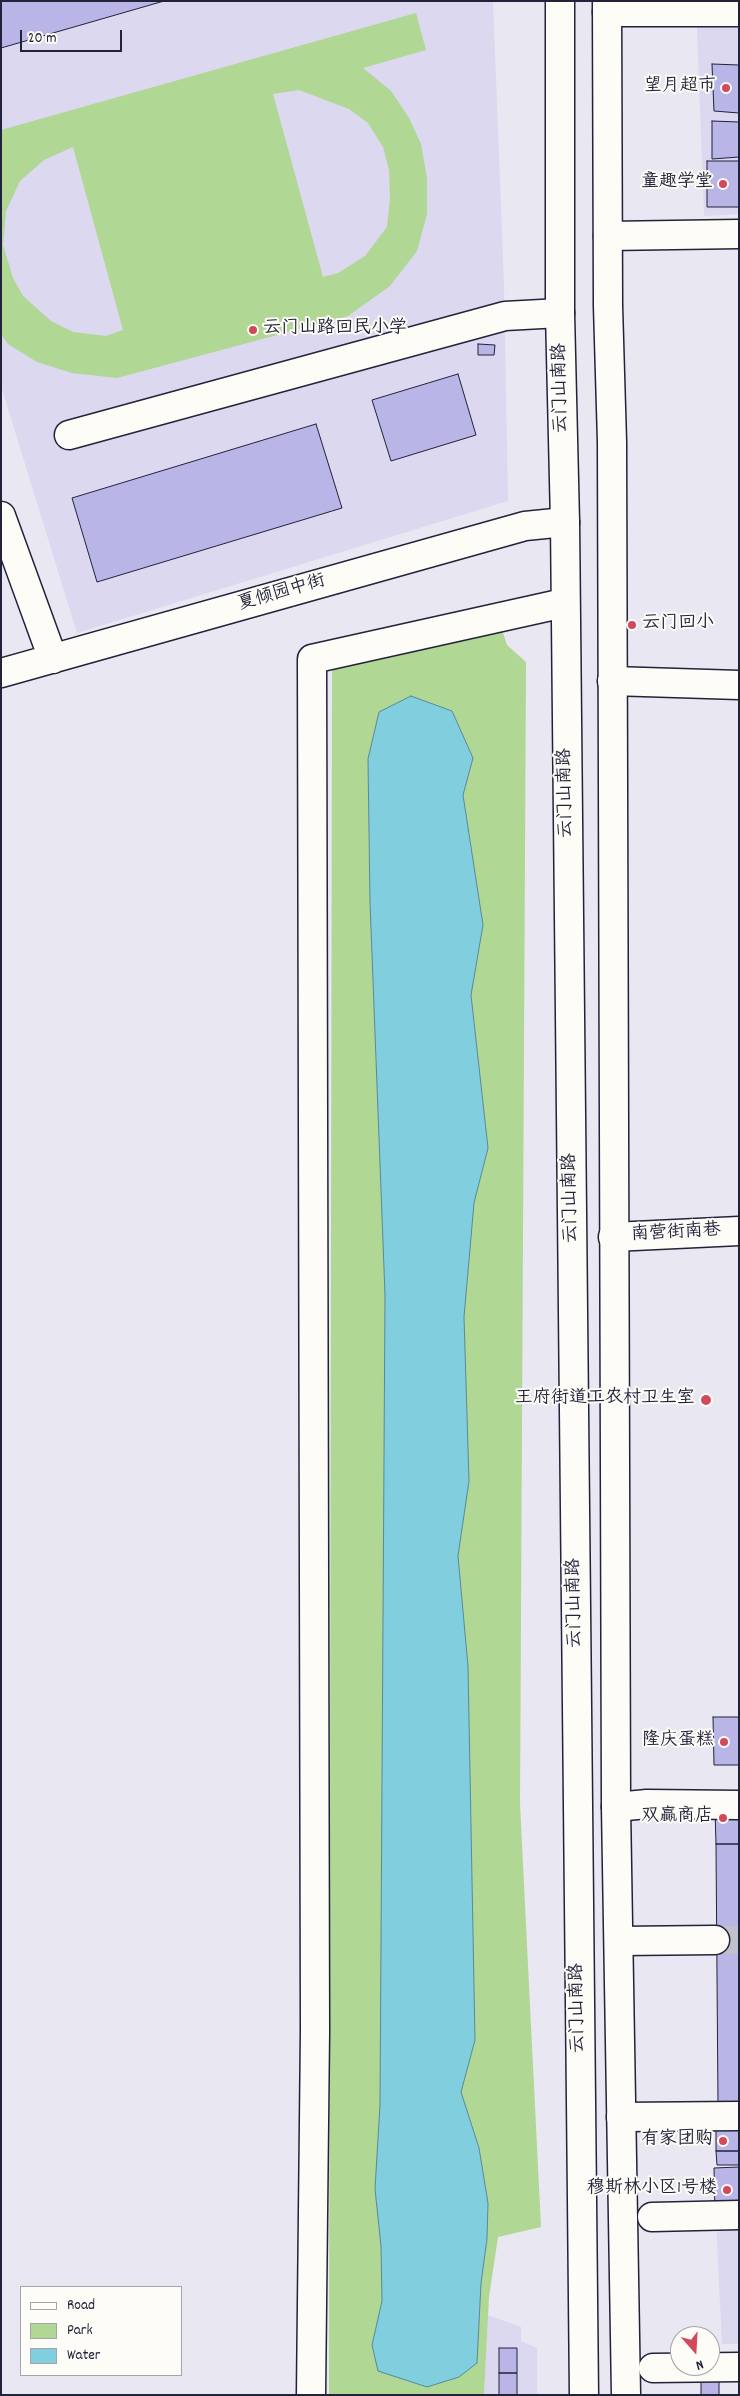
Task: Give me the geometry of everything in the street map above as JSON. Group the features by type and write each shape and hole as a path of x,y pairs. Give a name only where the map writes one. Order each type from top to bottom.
{"main road":[{"name":"云门山南路","path":"560,1 560,313 565,522 564,603 584,2395"},
{"path":"626,2395 616,1807 612,442 608,236 607,7 739,12"},
{"path":"608,236 739,234"},
{"path":"69,434 505,316 560,313"},
{"path":"1,516 53,659"},
{"name":"夏倾园中街","path":"1,673 525,526 565,522"},
{"path":"311,2395 315,2031 312,659 564,603"},
{"path":"612,681 739,685"},
{"name":"南营街南巷","path":"613,1237 739,1231"},
{"path":"616,1807 647,1804 739,1805"},
{"path":"619,1941 716,1940"},
{"path":"621,2117 739,2116"},
{"path":"652,2217 739,2215"},
{"path":"583,2357 626,2358"},
{"path":"653,2368 739,2368"}],"shaded area":[{"name":"云门山路回民小学","path":"1,1 493,1 504,285 508,501 77,633 1,386"},
{"path":"696,1 739,1 739,214 704,216"},
{"path":"716,2220 739,2220 739,2344 722,2344"},
{"path":"488,2315 521,2327 521,2341 537,2348 537,2395 484,2395"}],"green space":[{"path":"416,13 426,50 363,68 391,91 409,118 421,144 427,178 427,214 417,251 390,286 348,316 117,378 72,373 37,362 8,344 1,334 1,130","holes":["299,90 349,109 368,123 383,147 389,170 390,198 387,227 365,256 338,273 323,277 273,94","73,147 123,330 106,336 73,332 51,321 23,296 13,278 3,245 6,211 20,181 44,160"]},
{"path":"499,621 507,645 526,662 520,1804 541,2227 498,2237 489,2297 484,2395 329,2395 332,669"}],"water":[{"path":"411,696 452,711 473,758 463,795 483,925 471,995 488,1148 474,1203 464,1317 469,1481 458,1556 468,1666 475,2040 461,2092 479,2148 488,2203 487,2239 481,2283 477,2363 459,2377 427,2387 378,2371 372,2345 382,2301 381,2246 375,2189 380,2105 385,1295 370,902 368,759 379,712"}],"building":[{"path":"1,1 164,1 1,48"},
{"name":"望月超市","path":"712,64 739,65 739,113 714,111"},
{"path":"712,121 739,122 739,157 712,159"},
{"name":"童趣学堂","path":"707,161 739,161 739,207 707,207"},
{"path":"478,344 495,345 494,355 478,355"},
{"path":"458,374 476,435 391,461 372,400"},
{"path":"316,424 342,508 97,582 72,498"},
{"path":"713,1717 739,1717 739,1765 714,1765"},
{"path":"715,1810 739,1810 739,1844 716,1844"},
{"path":"716,1844 739,1844 739,2105 718,2105"},
{"path":"716,2127 739,2127 739,2151 716,2151"},
{"path":"716,2151 739,2151 739,2165 717,2165"},
{"name":"穆斯林小区1号楼","path":"739,2167 739,2212 715,2213 714,2168"},
{"path":"499,2348 517,2348 517,2373 499,2373"},
{"path":"499,2373 517,2373 517,2395 499,2395"},
{"path":"701,2379 719,2379 719,2395 701,2395"}],"tunnel":[{"path":"715,1940 739,1940"}],"place":[{"name":"望月超市","path":"726,88"},
{"name":"童趣学堂","path":"723,184"},
{"name":"云门山路回民小学","path":"253,330"},
{"name":"云门回小","path":"632,625"},
{"name":"王府街道工农村卫生室","path":"706,1400"},
{"name":"隆庆蛋糕","path":"724,1742"},
{"name":"双赢商店","path":"723,1818"},
{"name":"有家团购","path":"723,2141"},
{"name":"穆斯林小区1号楼","path":"727,2190"}]}
